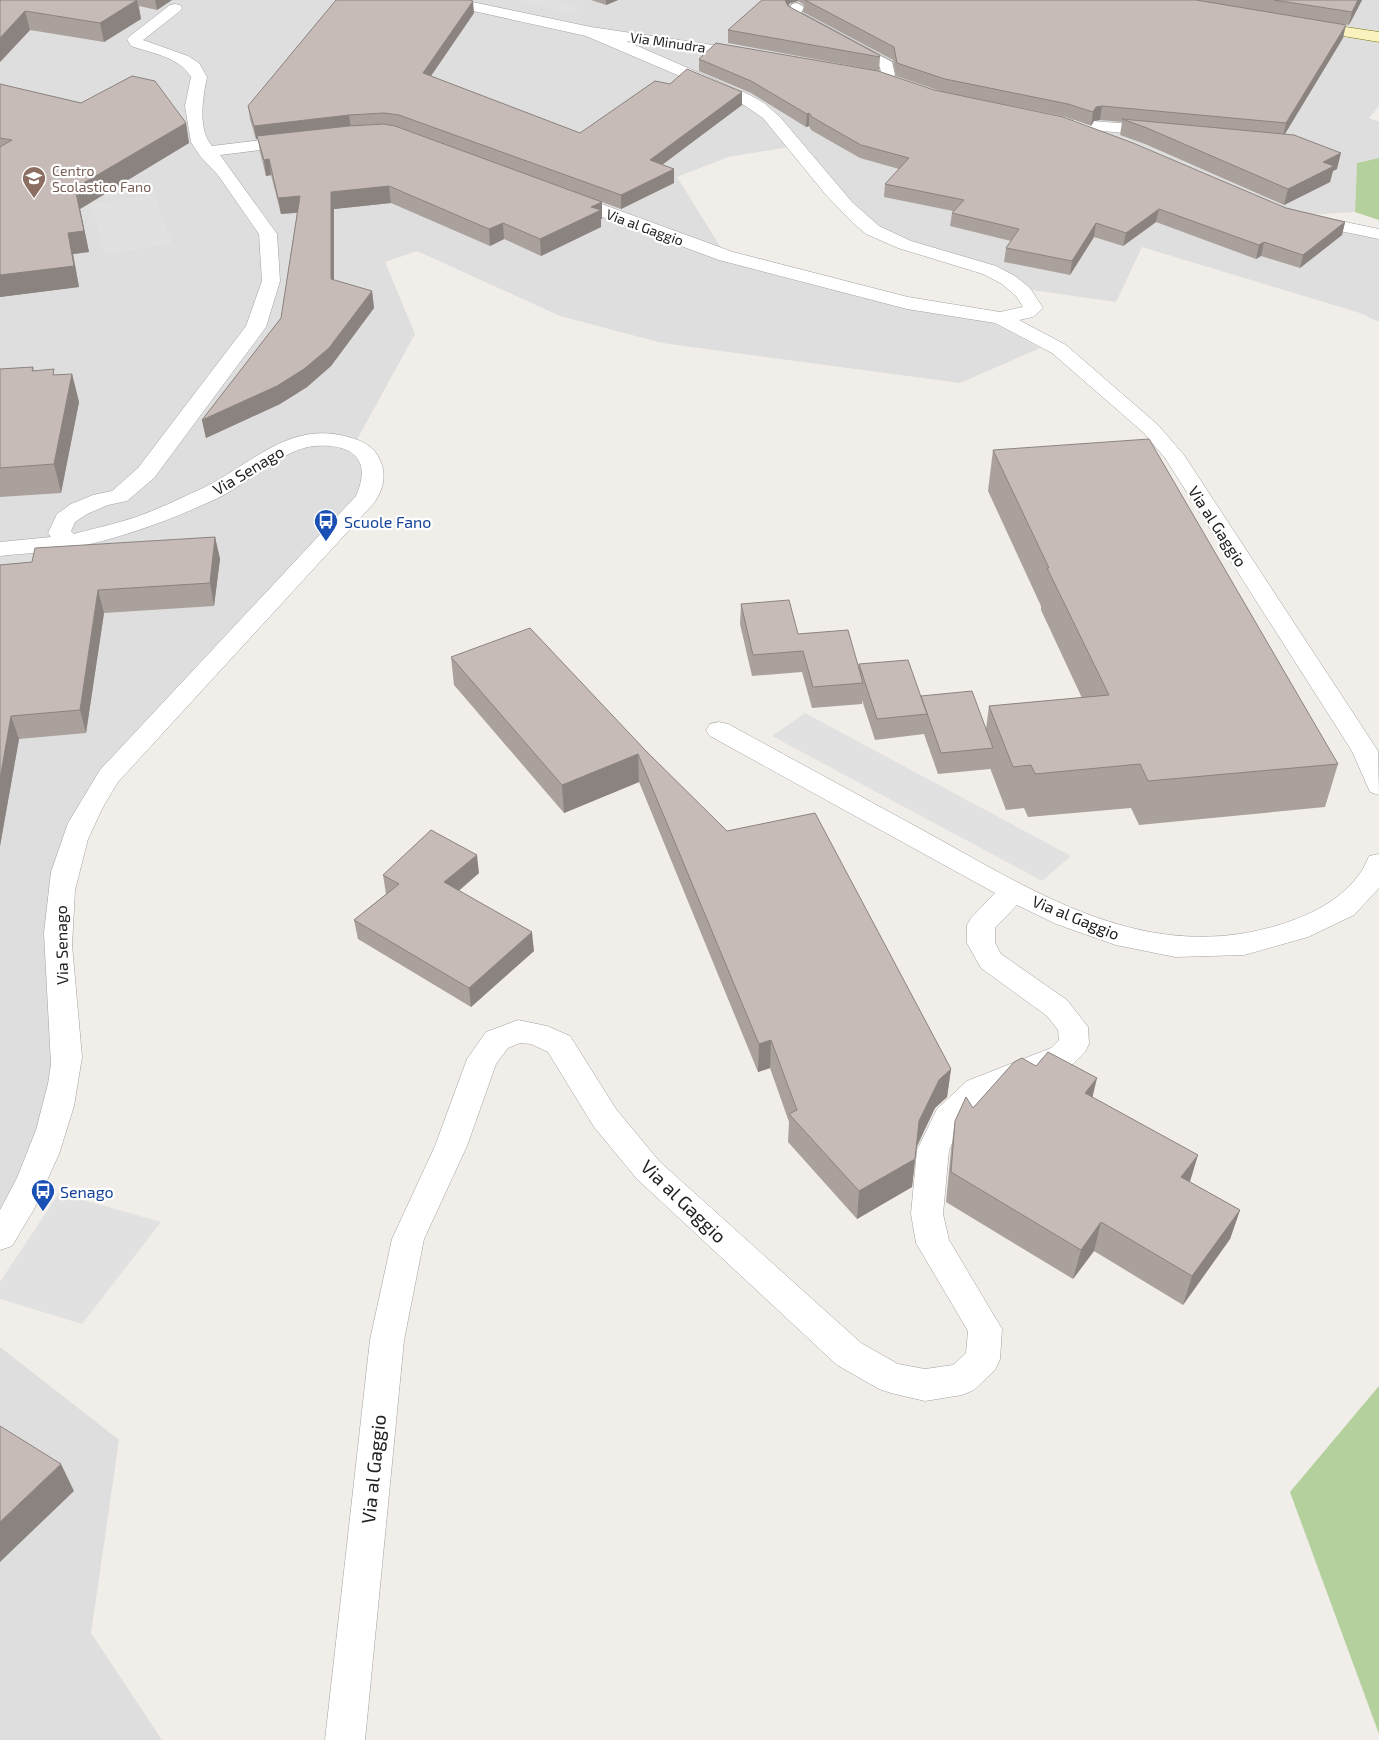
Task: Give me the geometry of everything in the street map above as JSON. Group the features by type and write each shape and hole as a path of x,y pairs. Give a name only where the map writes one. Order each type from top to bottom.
{"street":[{"name":"Via Minudra","path":"442,0 591,32 760,56"},
{"path":"70,542 59,533 65,519 78,509 101,500 119,496 146,473 256,328 271,281 268,234 224,172 199,142 193,106 199,77 193,66 183,59 136,43 135,39 168,12 143,13"},
{"path":"1295,24 1379,37"},
{"name":"Via al Gaggio","path":"591,32 744,98 766,112 863,223 885,238 988,269 1028,296 1033,308 1026,313 1000,318"},
{"path":"862,74 898,84"},
{"path":"1048,121 1173,133"},
{"path":"1066,124 1120,144"},
{"path":"206,152 312,139"},
{"name":"Via al Gaggio","path":"548,190 726,256 907,303 1000,318 1059,349 1150,429 1173,455 1364,751 1379,786"},
{"path":"1290,216 1369,230 1379,234"},
{"name":"Via Senago","path":"0,549 70,542 144,522 212,492 288,446 313,440 336,440 354,445 366,454 372,465 373,482 366,498 109,776 90,803 77,830 68,857 59,909 66,1064 61,1092 47,1144 27,1193 0,1236"},
{"name":"Via al Gaggio","path":"719,730 1013,891 1066,917 1116,935 1175,947 1244,944 1298,930 1344,908 1370,882 1379,863"},
{"name":"Via al Gaggio","path":"345,1740 387,1340 408,1239 451,1146 482,1059 497,1040 518,1031 536,1034 559,1044 606,1118 648,1170 849,1354 891,1378 925,1385 962,1379 983,1359 986,1330 933,1243 927,1214 933,1150 948,1118 978,1089 1062,1056 1074,1044 1073,1027 1058,1008 991,961 981,943 981,925 1013,891"}],"lane":[{"path":"797,7 793,14 887,65 888,75 881,78"}],"shaded area":[{"path":"0,0 1379,0 1379,106 1369,118 1379,122 1379,158 1357,163 1355,212 1293,216 1379,234 1379,322 1360,313 1142,247 1116,302 1018,288 988,269 885,237 795,146 728,157 677,177 726,256 980,316 1040,348 960,383 662,343 560,316 417,251 385,262 415,334 354,445 372,465 366,498 109,776 68,857 59,1102 0,1236"},
{"path":"514,0 557,0 582,8 570,14"},
{"name":"Centro Scolastico Fano","path":"154,194 172,244 106,254 90,204"},
{"path":"805,713 1071,856 1042,881 772,736"},
{"path":"59,1193 161,1222 82,1324 0,1299 0,1282"},
{"path":"0,1347 119,1440 91,1633 162,1740 0,1740"}],"green space":[{"path":"1379,158 1379,220 1355,212 1357,163"},
{"path":"1379,1386 1379,1734 1290,1492"}],"building":[{"path":"0,0 137,0 100,23 25,11 0,38"},
{"path":"336,0 473,1 423,73 580,133 655,81 670,84 687,69 742,92 650,160 674,169 621,195 399,115 384,113 349,115 254,126 248,106"},
{"path":"762,0 785,0 788,6 880,57 728,30"},
{"path":"805,0 1196,0 1346,25 1286,123 1102,106 1096,107 1093,112 1068,104 945,79 897,63 894,47"},
{"path":"1274,0 1358,0 1352,12"},
{"path":"716,43 878,71 934,90 1063,117 1133,143 1286,208 1345,222 1303,255 1264,242 1259,245 1159,209 1126,233 1096,223 1072,261 1006,248 1019,229 952,213 964,200 885,184 909,158 861,145 812,117 809,113 807,114 751,81 699,59"},
{"path":"132,76 155,81 186,123 75,188 84,231 68,233 74,266 0,275 0,147 12,140 0,138 0,84 81,103"},
{"path":"1122,119 1294,135 1341,153 1323,162 1334,166 1288,189"},
{"path":"384,124 395,126 602,202 591,207 601,210 540,239 503,223 489,229 389,186 331,192 331,279 372,291 329,348 304,369 277,386 202,420 281,318 300,196 278,198 269,159 264,160 257,136"},
{"path":"33,367 32,371 54,369 53,375 72,374 54,464 0,468 0,369"},
{"path":"1149,439 1338,764 1148,781 1140,764 1035,774 1031,765 1013,767 989,706 1109,695 1047,568 1049,568 993,450"},
{"path":"215,537 210,583 98,590 80,710 11,716 0,779 0,565 32,562 35,548"},
{"path":"789,600 798,634 848,630 863,683 813,687 803,651 753,655 741,604"},
{"path":"530,628 646,751 727,831 815,813 951,1069 939,1080 919,1121 915,1159 859,1191 789,1114 797,1110 771,1040 759,1044 638,754 562,785 451,657"},
{"path":"908,660 927,714 877,719 859,664"},
{"path":"972,691 993,748 941,753 921,696"},
{"path":"431,830 477,855 444,882 532,932 469,988 354,920 399,884 383,875"},
{"path":"1048,1052 1097,1078 1085,1093 1198,1155 1181,1177 1240,1210 1192,1276 1101,1222 1081,1250 951,1172 955,1121 966,1097 973,1108 1014,1062 1022,1058 1036,1066"},
{"path":"0,1426 61,1464 0,1522"}],"place":[{"name":"Centro Scolastico Fano","path":"34,199"},
{"name":"Scuole Fano","path":"326,542"},
{"name":"Senago","path":"43,1212"}]}
